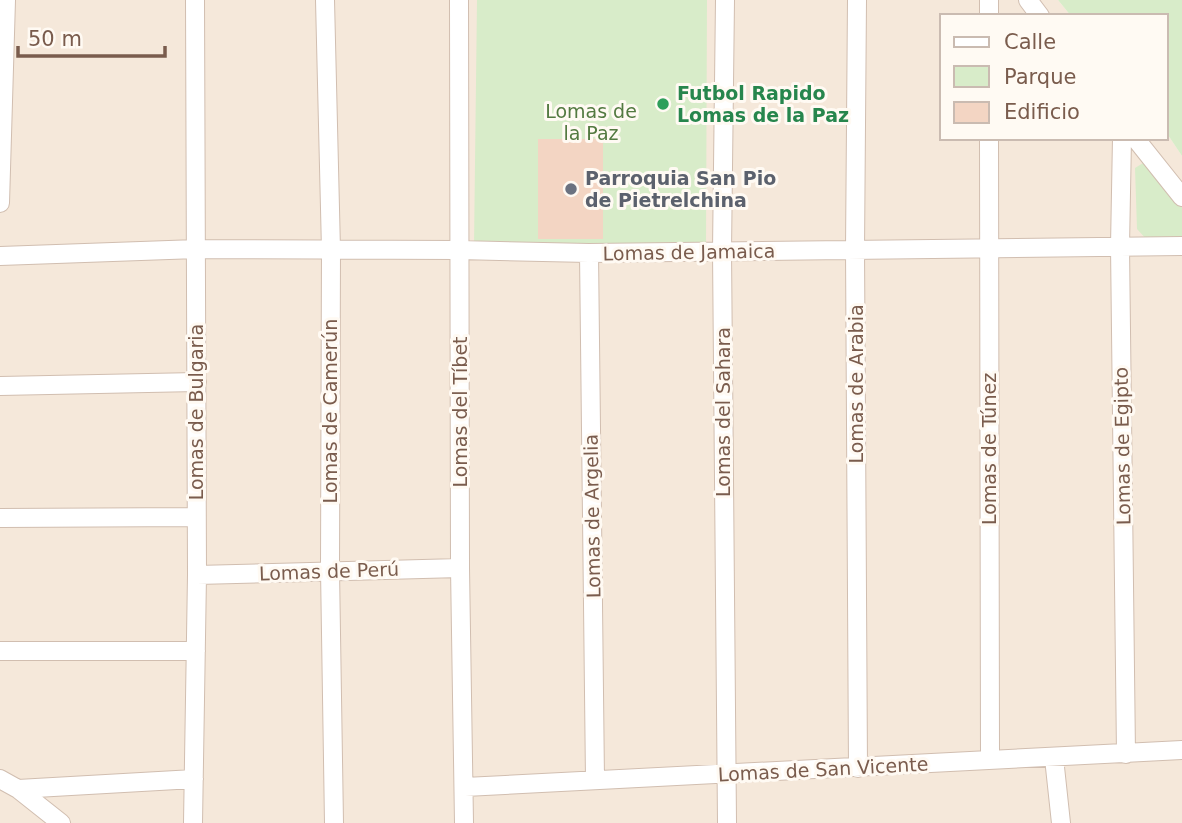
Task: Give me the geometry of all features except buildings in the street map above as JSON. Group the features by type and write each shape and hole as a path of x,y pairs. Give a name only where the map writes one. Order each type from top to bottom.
{"street":[{"path":"0,203 6,0"},
{"name":"Lomas de Bulgaria","path":"193,823 197,575 195,0"},
{"name":"Lomas de Camerún","path":"325,0 331,250 330,570 334,823"},
{"name":"Lomas del Tíbet","path":"459,0 460,568 464,823"},
{"name":"Lomas del Sahara","path":"725,0 722,251 727,823"},
{"name":"Lomas de Arabia","path":"857,0 855,249 858,768"},
{"path":"1028,0 1039,14"},
{"name":"Lomas de Túnez","path":"989,140 990,760"},
{"name":"Lomas de Egipto","path":"1122,140 1120,246 1126,754"},
{"path":"1137,140 1182,197"},
{"name":"Lomas de Jamaica","path":"0,256 197,249 589,253 1182,246"},
{"name":"Lomas de Argelia","path":"589,253 595,780"},
{"path":"0,386 197,382"},
{"path":"0,518 196,517"},
{"name":"Lomas de Perú","path":"197,575 460,568"},
{"path":"0,651 196,651"},
{"name":"Lomas de San Vicente","path":"465,787 1182,751"},
{"path":"1054,758 1061,823"},
{"path":"0,779 18,789 61,823"},
{"path":"18,789 194,779"}],"shaded area":[{"name":"Lomas de la Paz","path":"0,0 1058,0 1069,14 940,14 940,140 1168,140 1168,135 1182,156 1182,823 0,823"}],"green space":[{"name":"Lomas de la Paz","path":"477,0 707,0 706,245 474,245"},
{"path":"1058,0 1182,0 1182,156 1168,135 1168,14 1069,14"},
{"path":"1148,160 1182,202 1182,239 1148,241 1137,229 1135,168"}],"place":[{"name":"Futbol Rapido Lomas de la Paz","path":"663,104"},
{"name":"Parroquia San Pio de Pietrelchina","path":"571,189"}]}
